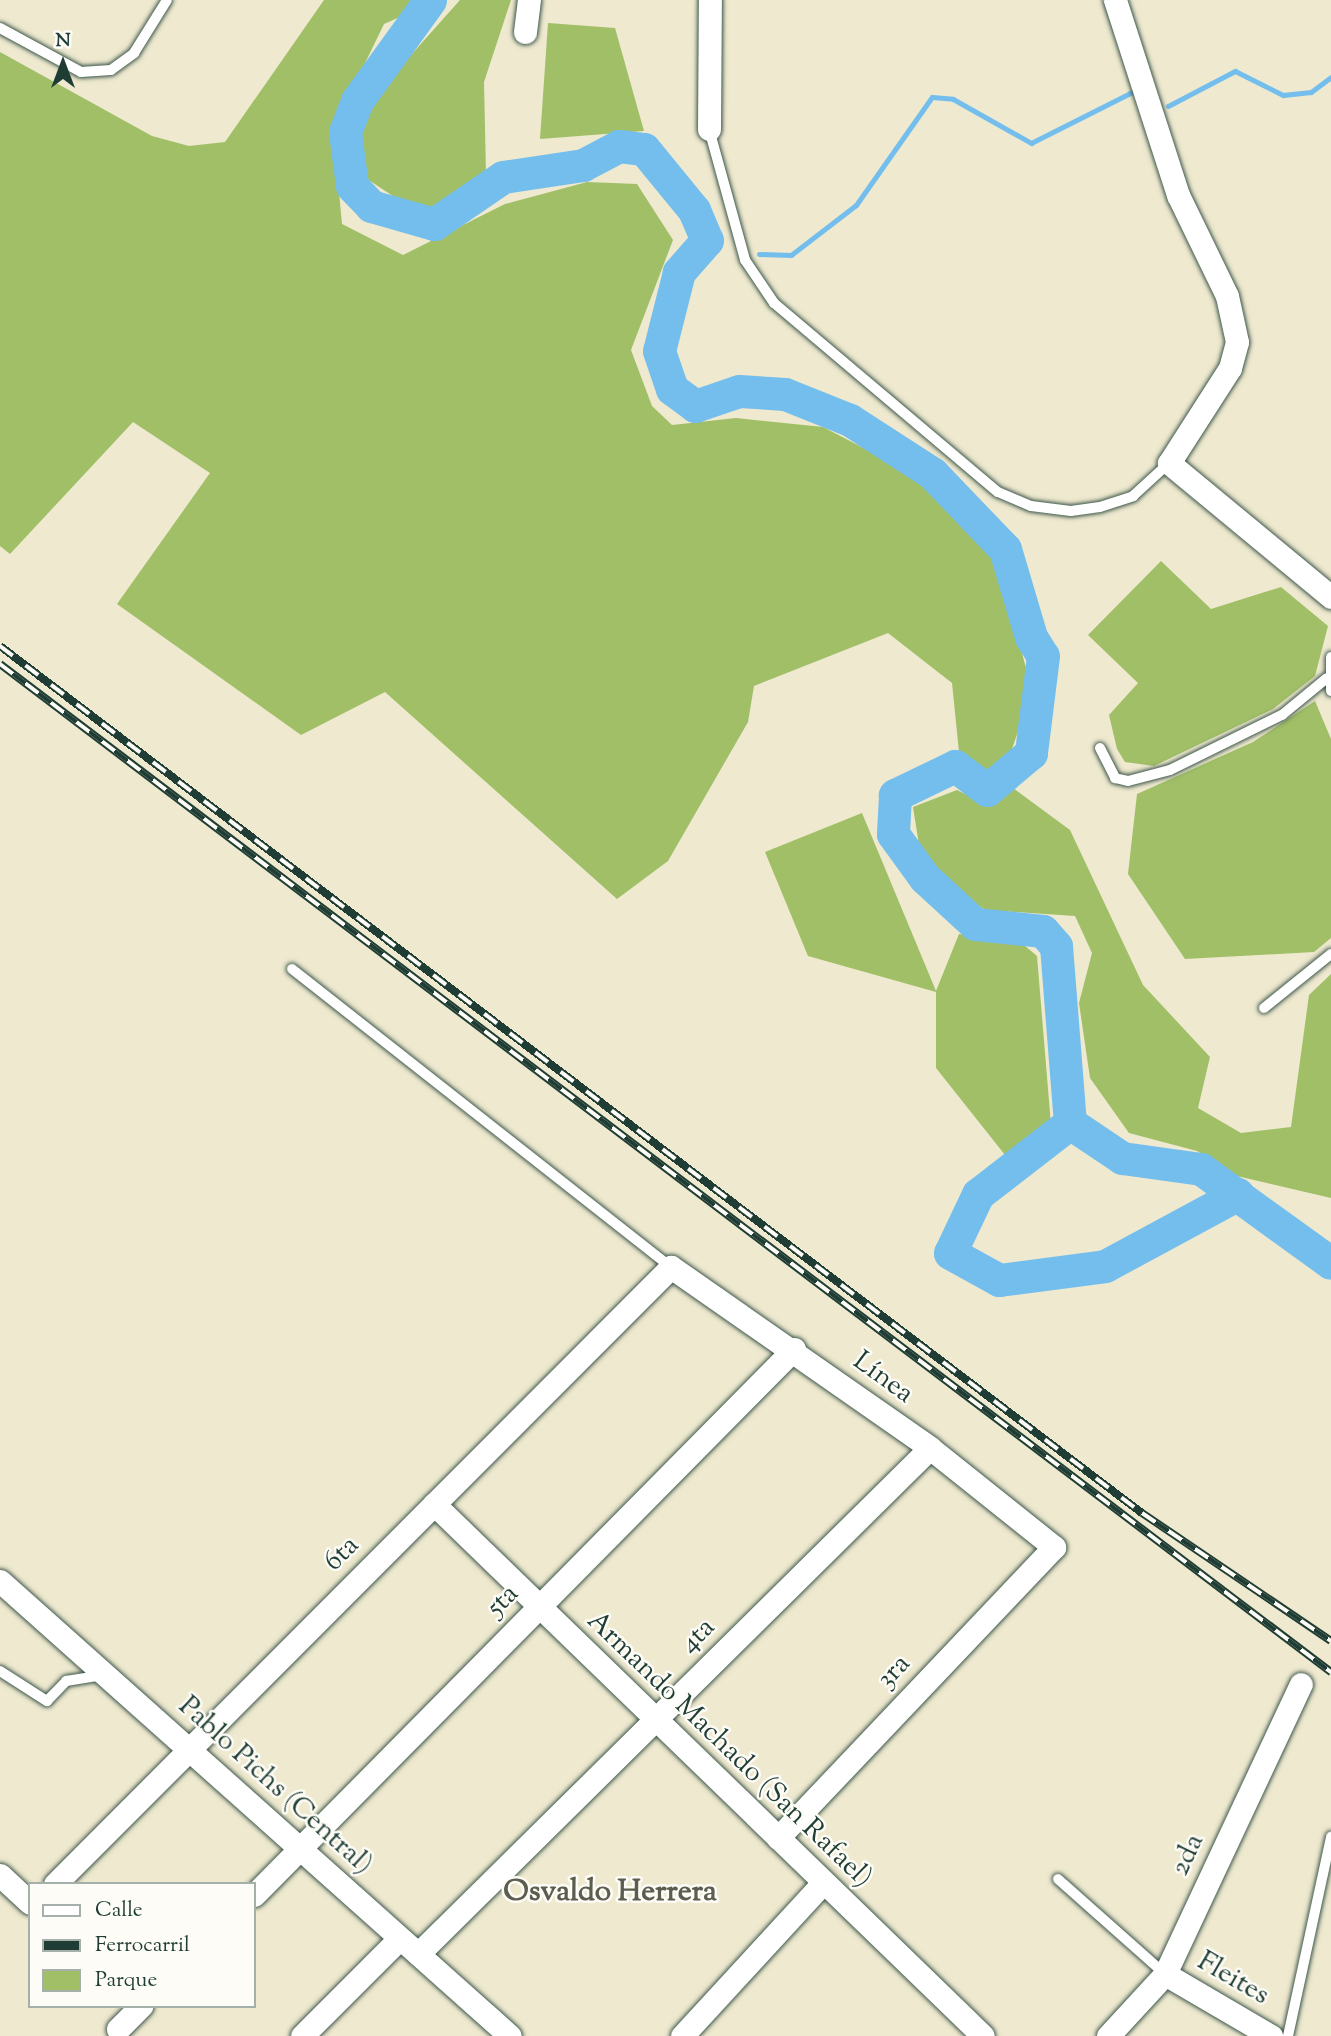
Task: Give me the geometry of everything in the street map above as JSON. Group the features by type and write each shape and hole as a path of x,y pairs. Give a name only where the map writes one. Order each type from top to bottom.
{"street":[{"path":"525,32 529,0"},
{"path":"709,0 709,129"},
{"path":"1115,0 1178,195 1227,296 1237,342 1230,368 1169,463 1331,597"},
{"name":"Línea","path":"671,1267 794,1349 930,1448 1054,1547"},
{"name":"6ta","path":"57,1882 671,1267"},
{"name":"5ta","path":"256,1893 794,1349"},
{"name":"4ta","path":"418,1954 930,1448"},
{"name":"Armando Machado (San Rafael)","path":"434,1504 657,1718 822,1884 984,2036"},
{"name":"3ra","path":"778,1838 1054,1547"},
{"name":"Pablo Pichs (Central)","path":"0,1581 302,1847 399,1939 510,2036"},
{"name":"2da","path":"1108,2036 1165,1974 1301,1684"},
{"path":"0,1875 28,1901"},
{"path":"682,2036 822,1884"},
{"path":"302,2036 399,1939"},
{"name":"Fleites","path":"1165,1974 1271,2036"},
{"path":"118,2029 139,2008"}],"lane":[{"path":"0,28 81,72 111,70 134,53 167,0"},
{"path":"709,129 745,260 774,303 998,492 1031,506 1100,507 1133,496 1169,463"},
{"path":"1331,657 1327,678 1331,691"},
{"path":"1100,748 1115,778 1128,781 1170,770 1282,715 1327,678"},
{"path":"1264,1008 1331,954"},
{"path":"292,969 671,1267"},
{"path":"0,1671 47,1701 66,1681 108,1675"},
{"path":"1288,2036 1331,1837"},
{"path":"1058,1879 1165,1974"}],"green space":[{"path":"324,0 417,0 411,12 384,24 333,129 342,224 403,255 505,204 587,182 637,184 673,240 631,350 652,406 672,425 736,418 823,427 900,467 940,498 996,557 1032,690 1012,749 985,779 959,752 952,683 888,633 754,686 748,722 668,861 617,899 385,692 301,735 117,604 210,473 133,422 10,554 0,546 0,52 152,136 189,146 225,142"},
{"path":"460,0 511,0 484,82 486,175 435,209 399,200 364,177 359,124 386,83"},
{"path":"548,23 615,28 644,131 540,139"},
{"path":"1161,561 1211,609 1281,587 1328,626 1315,676 1273,709 1154,766 1125,762 1117,749 1109,715 1138,683 1088,635"},
{"path":"1315,701 1331,739 1331,938 1314,952 1185,959 1128,874 1137,794 1253,742"},
{"path":"1013,788 1070,830 1143,985 1210,1057 1198,1108 1241,1133 1291,1127 1309,995 1331,974 1331,1198 1237,1176 1197,1151 1129,1133 1090,1078 1079,1003 1092,953 1075,916 985,910 946,882 919,845 913,807 957,790 983,803"},
{"path":"862,813 936,991 959,934 1018,940 1037,956 1051,1125 1009,1160 936,1068 936,992 808,956 765,852"}],"waterway":[{"path":"430,0 357,101 345,132 352,186 371,206 434,224 503,177 583,165 619,146 644,149 694,210 707,240 679,272 659,351 672,389 695,406 739,391 785,394 850,420 932,473 1005,549 1031,637 1043,656 1031,753 987,790 955,766 895,795 893,834 925,878 975,924 1043,931 1056,946 1070,1123 1122,1158 1201,1169 1331,1263"},
{"path":"1168,106 1235,71 1283,95 1311,92 1331,77"},
{"path":"759,254 791,255 856,205 932,97 953,99 1031,143 1134,91"},
{"path":"1070,1123 978,1194 950,1253 999,1280 1105,1266 1238,1194"}],"railway":[{"path":"0,646 1142,1513 1331,1641"},
{"path":"0,664 1331,1672"}],"district":[{"name":"Osvaldo Herrera","path":"610,1893"}]}
